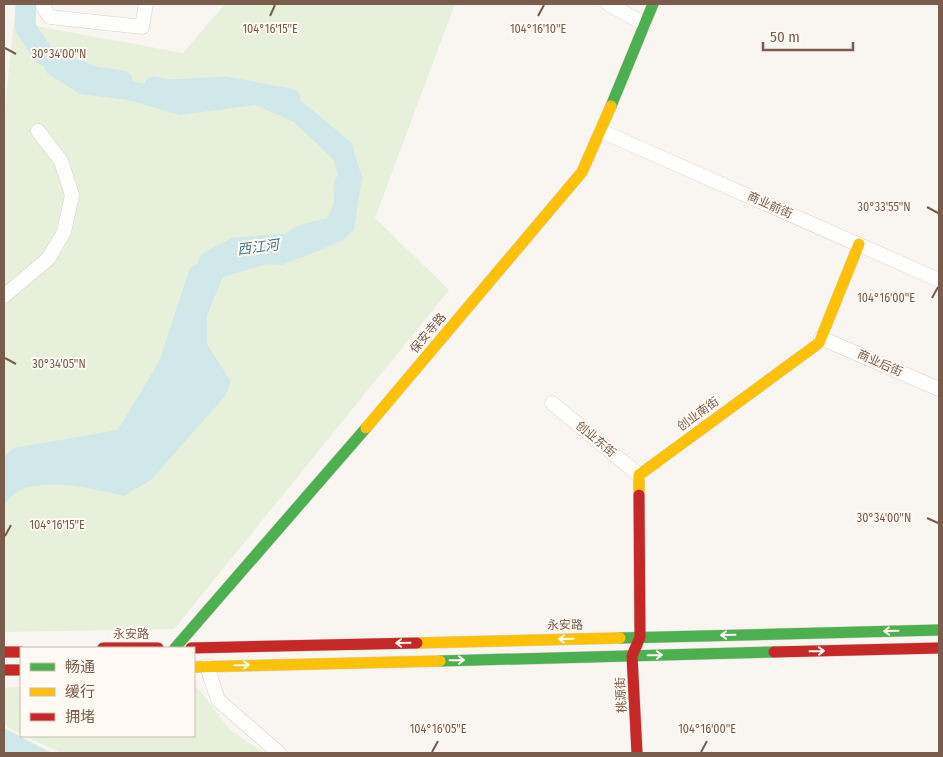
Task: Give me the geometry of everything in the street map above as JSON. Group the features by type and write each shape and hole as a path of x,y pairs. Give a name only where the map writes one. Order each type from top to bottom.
{"street":[{"path":"44,4 43,7 50,17 142,27 146,4"},
{"path":"608,4 645,24"},
{"name":"保安寺路","path":"176,647 320,482 582,172 601,131 653,4"},
{"path":"4,296 48,258 64,232 72,195 61,161 38,131"},
{"name":"商业前街","path":"601,131 939,280"},
{"name":"创业南街","path":"639,475 819,343 859,244"},
{"name":"商业后街","path":"821,338 939,389"},
{"name":"创业东街","path":"552,403 639,475"},
{"path":"639,475 640,637"},
{"name":"永安路","path":"195,648 939,630"},
{"name":"桃源街","path":"637,753 632,656 640,637"},
{"path":"279,753 218,700 200,667 939,648"},
{"path":"4,652 20,652"},
{"path":"4,670 20,670"}],"green space":[{"path":"225,4 455,4 375,218 449,290 174,629 4,632 4,115 14,22 183,53"},
{"path":"20,687 20,734 10,729 4,723 4,688"},
{"path":"195,687 199,689 230,730 264,753 62,753 26,737 195,737"}],"water":[{"path":"35,52 83,78 110,74 158,88 294,95 351,142 362,177 354,230 342,241 281,265 267,264 223,277 207,315 207,344 231,382 225,396 151,480 124,496 77,486 41,485 25,488 12,495 4,507 4,457 14,448 118,430 159,362 190,268 224,249 274,248 309,230 342,217 342,191 334,160 294,122 255,105 180,115 128,100 80,94 48,74"},
{"path":"4,728 52,753 4,753"}],"waterway":[{"name":"西江河","path":"26,4 25,27 44,55 91,76 122,81"},
{"name":"西江河","path":"154,87 169,90 225,87 290,99"},
{"name":"西江河","path":"209,262 235,248 288,244 301,236 334,227 344,208 345,183"}],"traffic: fast":[{"path":"611,106 653,4"},
{"path":"176,647 366,428"},
{"path":"620,638 939,630"},
{"path":"440,661 774,652"}],"traffic: slow":[{"path":"366,428 582,172 611,106"},
{"path":"639,495 639,475 819,343 859,244"},
{"path":"417,643 620,638"},
{"path":"195,667 440,661"}],"traffic: jam":[{"path":"637,753 632,656 640,637 639,495"},
{"path":"195,648 417,643"},
{"path":"774,652 939,648"},
{"path":"4,652 20,652"},
{"path":"4,670 20,670"}]}
